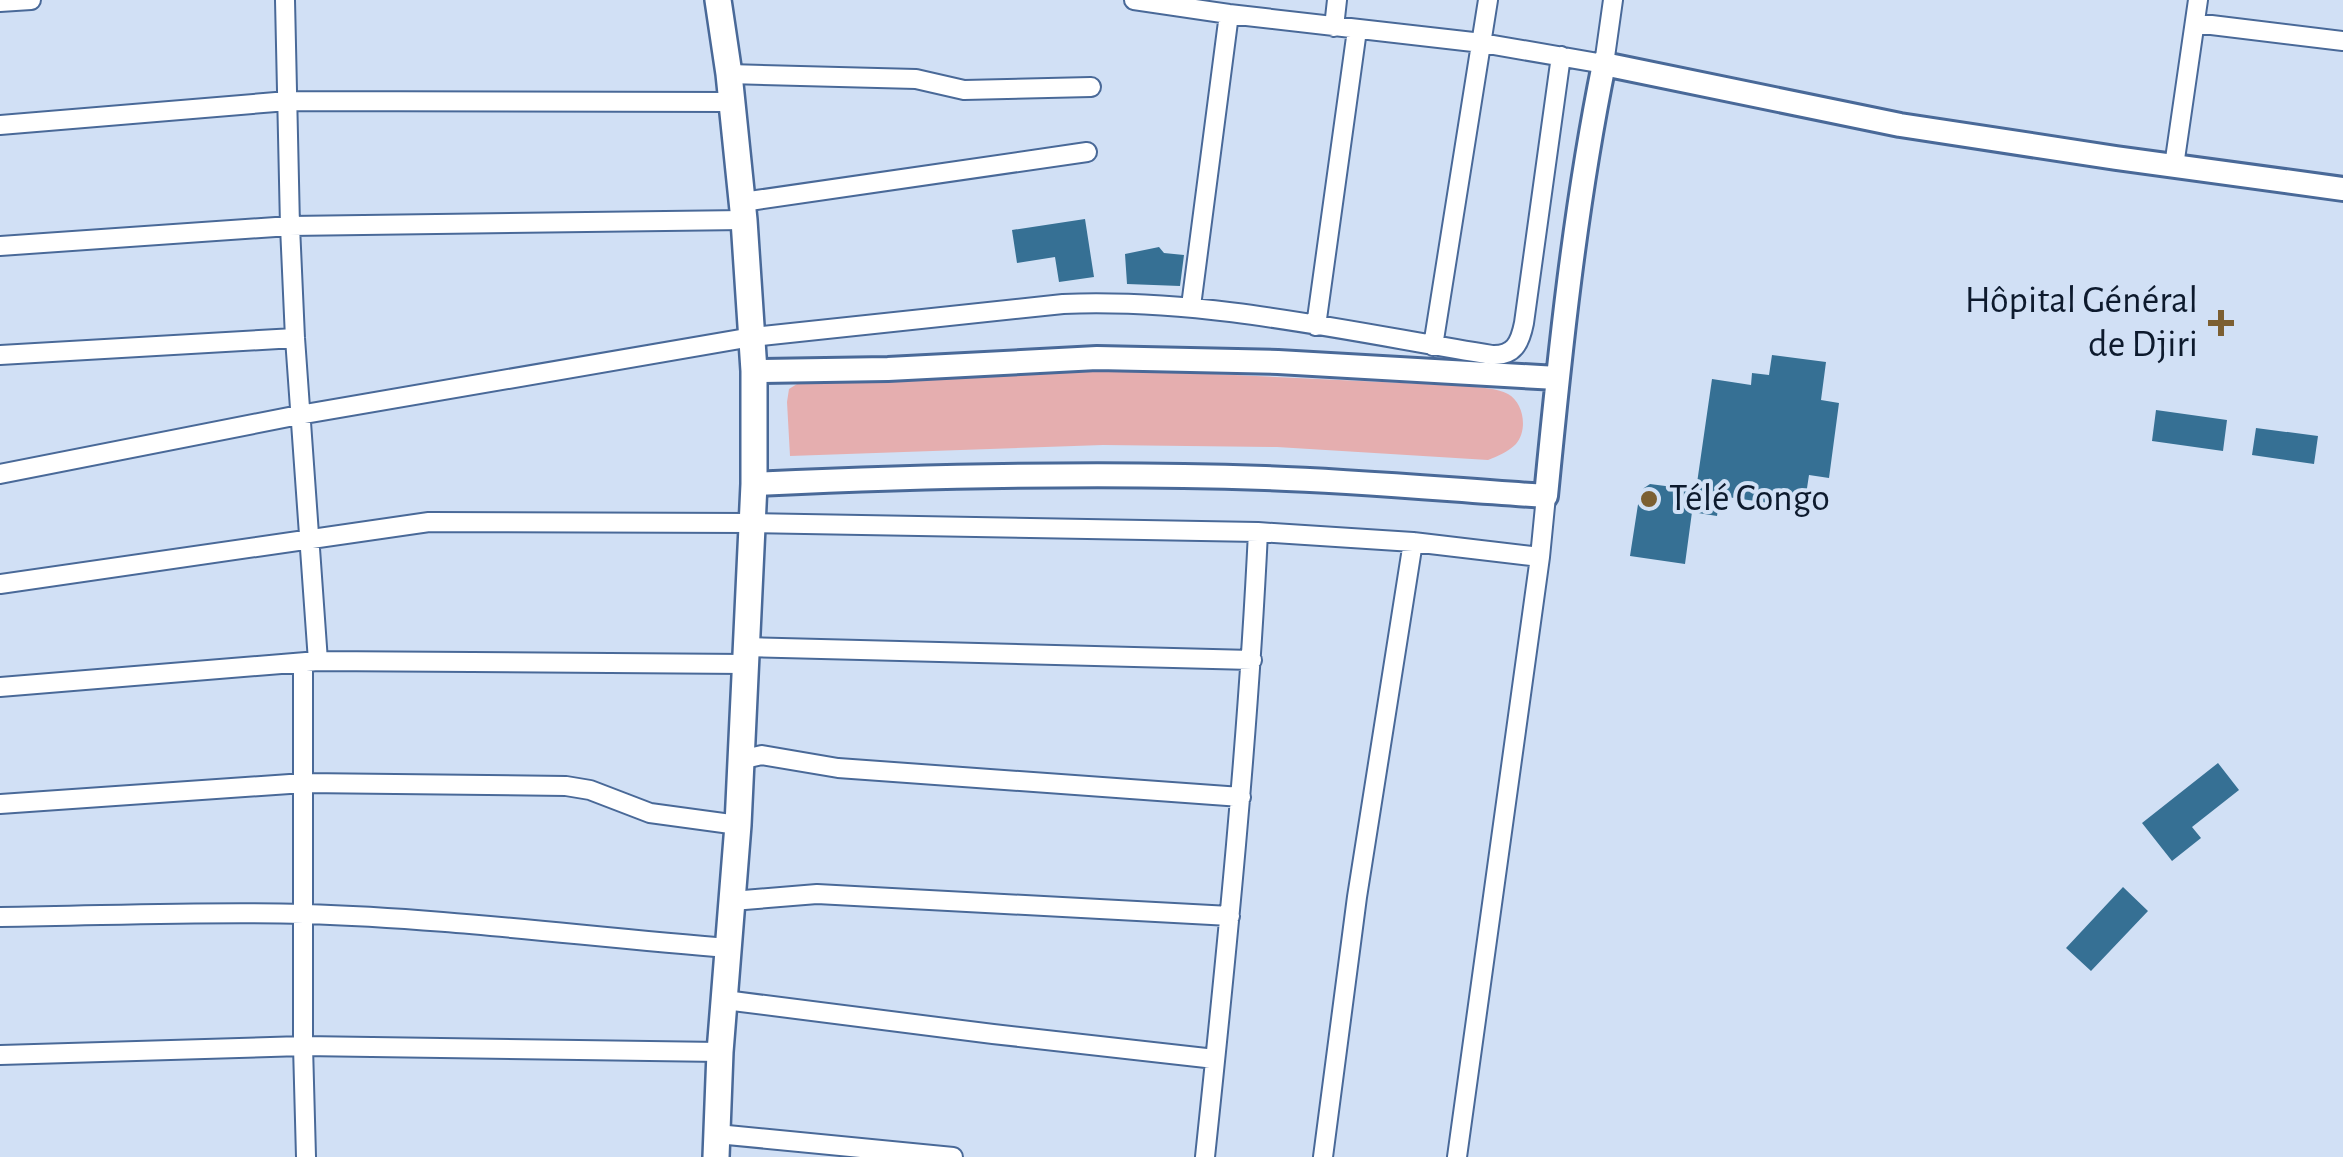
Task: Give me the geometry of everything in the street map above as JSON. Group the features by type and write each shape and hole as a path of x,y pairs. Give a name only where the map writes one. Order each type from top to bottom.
{"highway":[{"path":"717,1145 720,1052 738,825 754,484 754,371 743,211 718,0"}],"main road":[{"path":"754,484 899,477 1208,477 1546,496 1582,180 1604,64 1900,125 2343,189"},
{"path":"754,371 888,369 1097,358 1278,362 1557,378"}],"street":[{"path":"0,2 32,0"},
{"path":"285,0 290,226 309,540 310,662 304,783 306,1157"},
{"path":"1134,0 1205,5 1229,14 1482,43 1604,64 1613,0"},
{"path":"1334,26 1337,0"},
{"path":"1434,346 1488,0"},
{"path":"2174,166 2198,0"},
{"path":"1191,306 1229,14"},
{"path":"2194,23 2343,41"},
{"path":"1316,326 1357,30"},
{"path":"0,474 299,415 752,337 1062,304 1191,306 1500,356 1513,350 1522,336 1560,56"},
{"path":"728,74 916,79 964,90 1091,87"},
{"path":"0,124 288,100 731,102"},
{"path":"0,246 290,226 743,211 1088,152"},
{"path":"0,355 295,338"},
{"path":"1457,1157 1546,496"},
{"path":"0,584 429,522 752,522 1258,532 1413,542 1540,557"},
{"path":"1204,1157 1241,797 1258,532"},
{"path":"1323,1157 1357,897 1413,542"},
{"path":"0,686 310,662 747,656 1252,660"},
{"path":"740,760 762,755 838,768 1241,797"},
{"path":"0,804 304,783 566,786 590,790 650,813 738,825"},
{"path":"732,901 817,894 1230,916"},
{"path":"0,917 304,914 536,928 729,948"},
{"path":"725,1000 1215,1059"},
{"path":"0,1040 1,1055 304,1046 720,1052"},
{"path":"717,1145 953,1157"}],"shaded area":[{"path":"1089,371 1488,388 1504,392 1518,404 1522,432 1513,447 1488,460 1277,447 1103,445 790,456 787,402 789,389 797,384"}],"building":[{"path":"1085,219 1094,277 1059,282 1055,257 1017,263 1012,230"},
{"path":"1159,247 1164,253 1184,255 1180,286 1127,284 1125,254"},
{"path":"1772,355 1826,362 1821,400 1839,403 1829,478 1809,475 1804,508 1720,496 1717,516 1692,512 1685,564 1630,556 1644,488 1650,484 1696,490 1712,379 1751,385 1752,373 1769,375"},
{"path":"2156,410 2227,420 2223,451 2152,441"},
{"path":"2256,428 2318,436 2314,464 2252,455"},
{"path":"2218,763 2239,790 2192,827 2201,838 2172,861 2142,823"},
{"path":"2123,887 2148,911 2091,971 2066,948"}],"place":[{"name":"Hôpital Général de Djiri","path":"2221,323"},
{"name":"Télé Congo","path":"1649,499"}]}
